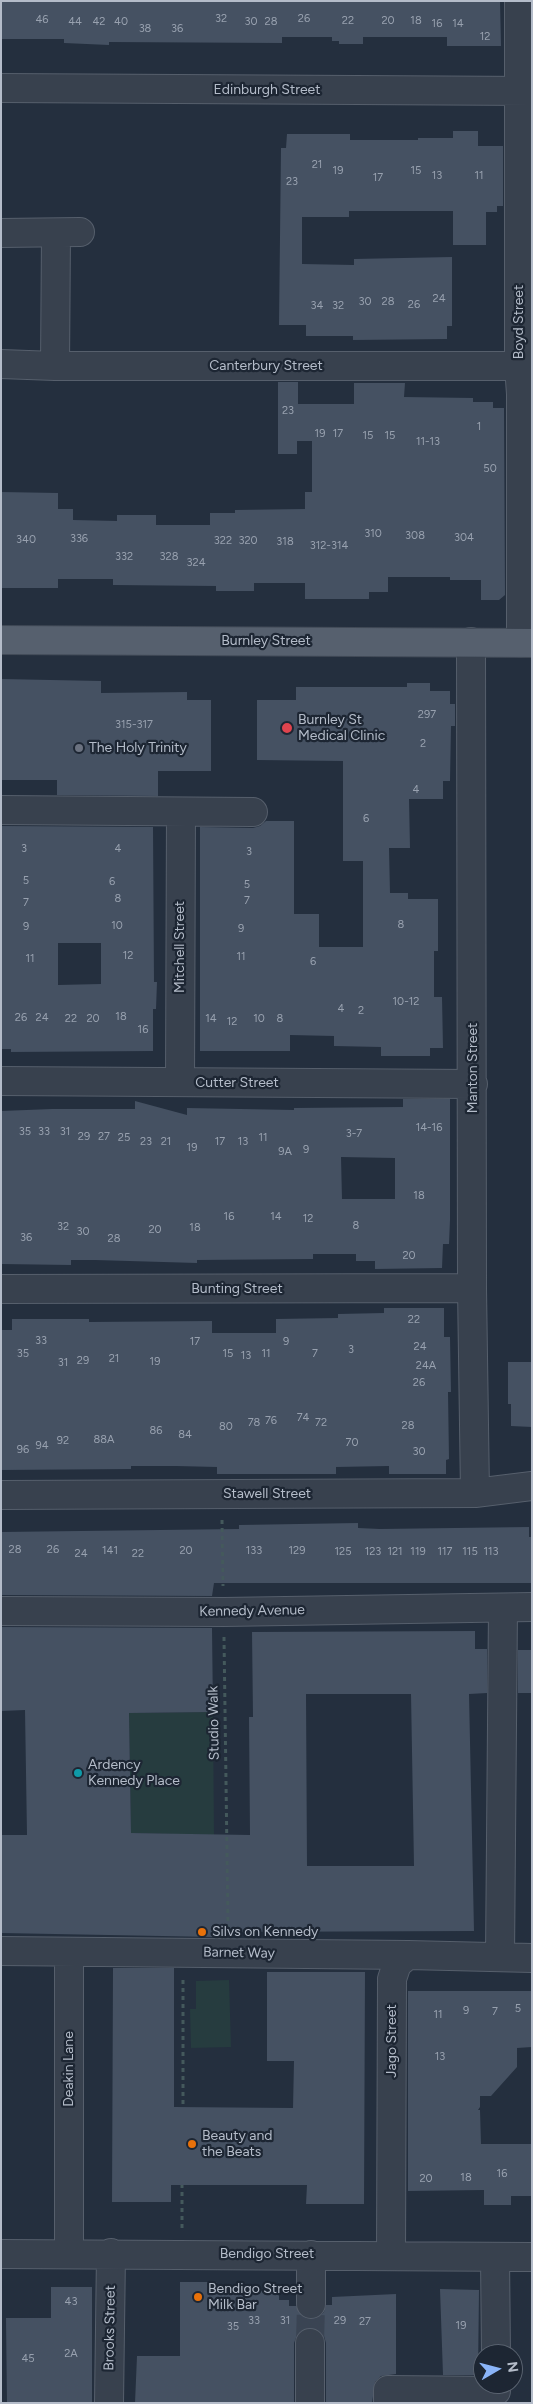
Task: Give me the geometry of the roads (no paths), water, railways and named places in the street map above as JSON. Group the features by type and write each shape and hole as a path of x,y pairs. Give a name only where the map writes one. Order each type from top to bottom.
{"main road":[{"name":"Burnley Street","path":"1,640 527,643"}],"street":[{"name":"Boyd Street","path":"519,1 525,91 525,366 521,404 527,643"},
{"name":"Edinburgh Street","path":"1,88 525,91"},
{"path":"1,233 68,232 55,366"},
{"name":"Canterbury Street","path":"1,364 55,366 525,366"},
{"name":"Manton Street","path":"471,642 472,1288 475,1493"},
{"path":"1,810 253,812"},
{"name":"Mitchell Street","path":"180,1082 181,812"},
{"name":"Cutter Street","path":"1,1081 473,1084"},
{"name":"Bunting Street","path":"1,1289 472,1288"},
{"name":"Stawell Street","path":"1,1495 475,1493 532,1486"},
{"name":"Kennedy Avenue","path":"1,1611 224,1612 532,1607"},
{"path":"500,1957 503,1608"},
{"path":"1,1951 69,1952"},
{"name":"Barnet Way","path":"69,1952 408,1955"},
{"name":"Deakin Lane","path":"69,1952 69,2254"},
{"path":"408,1955 532,1958"},
{"name":"Jago Street","path":"391,2256 392,1978 397,1964 408,1955"},
{"name":"Bendigo Street","path":"1,2254 111,2253 532,2257"},
{"name":"Brooks Street","path":"109,2403 111,2253"},
{"path":"310,2304 311,2255"},
{"path":"495,2258 496,2344"},
{"path":"310,2342 310,2403"},
{"path":"388,2403 388,2390 473,2392"}],"tunnel":[{"path":"310,2343 311,2304"}],"place":[{"name":"Burnley St Medical Clinic","path":"287,728"},
{"name":"The Holy Trinity","path":"79,748"},
{"name":"Ardency Kennedy Place","path":"78,1773"},
{"name":"Silvs on Kennedy","path":"202,1932"},
{"name":"Beauty and the Beats","path":"192,2144"},
{"name":"Bendigo Street Milk Bar","path":"198,2297"}]}
